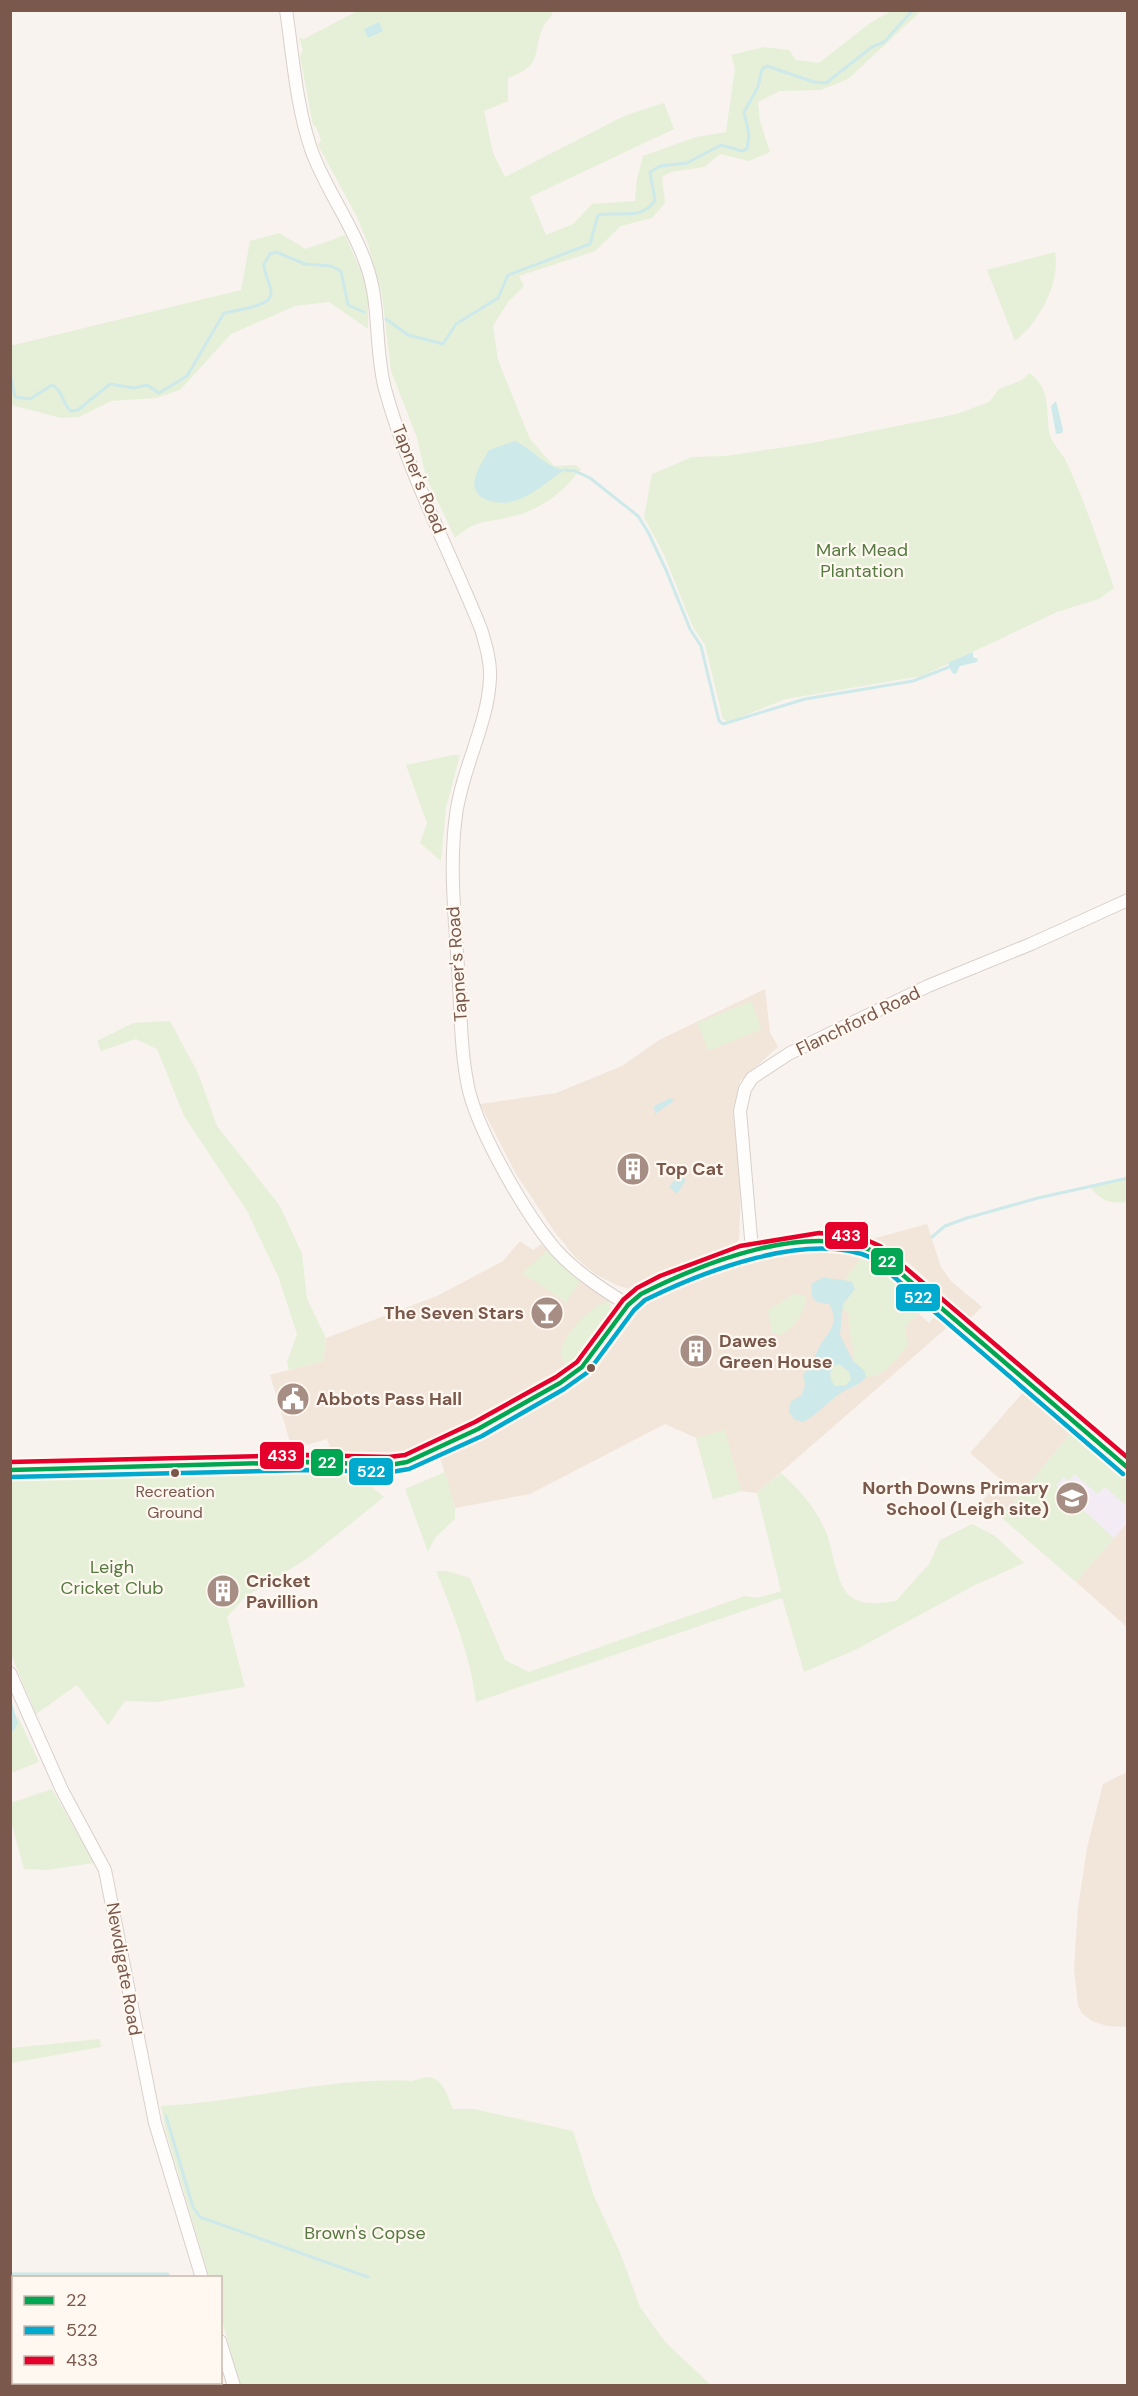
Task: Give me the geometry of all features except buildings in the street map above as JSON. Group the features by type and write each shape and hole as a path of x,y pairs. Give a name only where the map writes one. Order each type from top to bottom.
{"street":[{"name":"Tapner's Road","path":"286,10 298,95 312,152 357,241 373,286 382,372 390,404 414,475 466,591 488,655 490,677 488,696 461,784 452,842 453,906 468,1089 484,1133 553,1245 580,1273 628,1305"},
{"name":"Flanchford Road","path":"752,1250 740,1111 745,1089 752,1078 790,1053 847,1025 1128,900"},
{"path":"10,1470 307,1462 390,1465 407,1462 478,1429 582,1367 628,1305 641,1294 663,1283 752,1250 837,1240 858,1244 876,1252 1128,1468"},
{"name":"Newdigate Road","path":"10,1674 62,1790 105,1870 155,2123 202,2276"},
{"path":"222,2347 234,2385"}],"shaded area":[{"path":"765,989 770,1032 778,1047 740,1081 733,1109 741,1189 739,1239 733,1249 630,1289 618,1286 595,1274 575,1257 554,1231 516,1174 480,1104 556,1093 622,1066 659,1040"},
{"path":"927,1224 941,1267 951,1281 982,1307 970,1319 911,1265 872,1239"},
{"path":"520,1241 533,1250 541,1244 581,1280 610,1301 611,1315 583,1354 570,1366 513,1403 461,1431 409,1454 362,1458 333,1455 327,1439 292,1449 270,1375 323,1361 326,1338 437,1296 503,1261"},
{"path":"814,1248 863,1256 889,1272 922,1309 919,1314 929,1323 933,1318 941,1318 950,1325 757,1493 741,1491 713,1499 696,1438 665,1424 530,1494 455,1508 440,1457 494,1432 579,1381 591,1369 644,1300 675,1286 737,1265"},
{"path":"1026,1389 1127,1479 1127,1627 983,1500 1000,1479 970,1453"},
{"name":"North Downs Primary School (Leigh site)","path":"1072,1432 1127,1479 1127,1523 1076,1582 1001,1517"},
{"path":"1127,1772 1127,2027 1107,2026 1092,2021 1082,2013 1078,2006 1074,1968 1078,1908 1087,1848 1103,1784"}],"green space":[{"path":"357,11 553,11 543,27 532,63 520,73 508,78 508,101 484,111 493,153 505,177 626,115 664,103 674,129 530,197 546,235 573,224 592,204 635,201 637,179 643,156 696,137 726,132 735,68 731,55 764,47 789,50 796,60 819,63 870,23 891,11 921,11 848,79 821,90 780,91 758,102 760,121 770,152 749,161 720,154 704,167 671,172 662,177 665,203 652,218 621,226 595,251 519,276 524,286 508,302 493,326 498,360 530,439 554,466 575,465 581,469 558,493 532,510 476,524 455,538 426,477 417,438 391,371 382,295 368,244 357,217 318,145 321,140 313,125 300,56 303,50 299,38 304,39"},
{"path":"279,233 306,249 345,235 368,287 368,329 329,302 295,306 231,334 180,390 156,398 111,401 79,417 61,418 11,405 11,344 241,290 250,241"},
{"path":"1055,252 1055,276 1046,301 1032,324 1015,341 987,270"},
{"name":"Mark Mead Plantation","path":"1029,373 1041,385 1044,392 1050,436 1074,478 1114,588 1099,599 1057,612 922,676 786,699 728,722 723,719 705,645 693,627 664,555 644,517 652,474 692,457 725,456 812,443 957,414 989,402 999,389 1022,380"},
{"path":"460,755 446,808 441,861 420,843 427,823 406,765"},
{"path":"751,1001 762,1029 709,1051 697,1023"},
{"path":"170,1021 198,1073 217,1126 280,1206 302,1254 307,1299 326,1338 323,1361 289,1370 287,1362 297,1334 278,1276 247,1211 184,1116 157,1049 136,1039 101,1051 97,1041 133,1023"},
{"path":"1127,1179 1127,1202 1106,1200 1098,1196 1090,1187"},
{"path":"548,1250 581,1280 566,1302 522,1273"},
{"path":"863,1256 920,1296 922,1309 908,1323 906,1336 908,1345 899,1356 884,1371 866,1377 864,1370 853,1361 849,1314 842,1307 855,1289 852,1282 845,1279"},
{"path":"794,1294 807,1297 801,1314 795,1323 781,1335 772,1333 768,1310"},
{"path":"610,1301 611,1315 583,1354 566,1368 562,1351 570,1332 589,1312"},
{"path":"839,1363 849,1372 851,1379 846,1385 834,1386 830,1376 832,1367"},
{"path":"725,1430 741,1491 713,1499 696,1438"},
{"name":"North Downs Primary School (Leigh site)","path":"1072,1432 1128,1479 1127,1503 1124,1504 1105,1487 1097,1494 1075,1474 1069,1481 1064,1477 1056,1485 1114,1538 1076,1582 1001,1517"},
{"name":"Leigh Cricket Club","path":"298,1471 370,1475 373,1488 384,1497 308,1558 245,1597 227,1617 245,1687 157,1702 125,1701 108,1725 77,1685 36,1714 11,1655 11,1480"},
{"path":"445,1472 455,1508 455,1519 435,1538 428,1552 405,1489"},
{"path":"781,1473 801,1493 817,1515 826,1532 846,1592 861,1602 896,1601 929,1564 940,1540 972,1524 995,1536 1024,1563 975,1585 855,1650 804,1672 782,1598 476,1702 466,1652 436,1571 447,1571 470,1578 505,1660 529,1672 745,1596 758,1598 781,1591 757,1493"},
{"path":"17,1715 39,1762 11,1773 11,1731 14,1731"},
{"path":"52,1789 94,1863 47,1870 24,1869 11,1821 10,1803"},
{"path":"100,2039 101,2047 11,2063 11,2048"},
{"name":"Brown's Copse","path":"426,2077 437,2080 453,2109 474,2109 573,2131 594,2196 621,2255 640,2307 666,2343 711,2385 240,2385 222,2321 222,2276 209,2276 166,2132 161,2106 224,2100 317,2086 412,2081"},
{"path":"103,2384 161,2384 161,2385 106,2386"}],"water":[{"path":"379,22 383,31 368,38 364,29"},
{"path":"1056,401 1063,430 1062,433 1056,434 1051,406"},
{"path":"515,441 545,462 565,470 521,499 504,503 487,500 480,496 474,484 478,470 489,450"},
{"path":"973,652 973,657 978,659 977,662 960,666 956,674 952,673 948,663"},
{"path":"671,1098 674,1101 655,1114 654,1106"},
{"path":"679,1175 686,1180 677,1194 669,1187"},
{"path":"824,1277 852,1282 855,1289 843,1304 840,1335 853,1361 864,1370 866,1377 802,1422 794,1419 789,1412 791,1401 801,1396 805,1385 803,1374 812,1364 834,1318 829,1304 816,1302 812,1296 811,1284","holes":["839,1364 849,1372 851,1379 846,1385 834,1386 830,1376 832,1367"]},
{"path":"11,1700 18,1723 14,1731 11,1731"}],"waterway":[{"path":"386,319 408,335 443,344 456,324 498,298 508,275 590,244 598,215 637,213 650,207 655,200 650,172 660,166 687,163 721,145 742,151 747,149 749,134 744,112 758,87 762,69 767,66 814,82 826,83 872,47 884,42 913,10"},
{"path":"10,373 15,397 30,399 52,385 56,387 71,411 78,410 110,384 134,388 147,385 159,393 187,376 224,313 259,305 270,298 271,289 264,264 270,254 276,252 305,264 331,266 341,271 348,305 364,312"},
{"path":"565,470 575,471 590,478 638,516 648,532 690,629 701,646 719,721 723,724 805,699 913,681 949,667"},
{"path":"932,1237 945,1226 967,1218 1038,1198 1128,1178"},
{"path":"166,2116 193,2207 200,2217 368,2277"},
{"path":"10,2274 168,2274"}],"transit line":[{"name":"433","path":"10,1462 405,1455 475,1422 556,1377 577,1362 623,1300 637,1288 660,1276 740,1246 819,1233 860,1237 880,1246 1128,1458"},
{"name":"22","path":"10,1470 307,1462 390,1465 407,1462 478,1429 560,1383 582,1367 628,1305 641,1294 725,1258 788,1243 819,1241 849,1244 876,1252 1128,1468"},
{"name":"522","path":"10,1477 307,1470 391,1472 409,1469 482,1436 564,1389 588,1372 634,1310 645,1300 696,1277 726,1267 788,1251 818,1249 847,1251 872,1258 1123,1474"}],"place":[{"name":"Top Cat","path":"633,1169"},
{"name":"The Seven Stars","path":"547,1313"},
{"name":"Dawes Green House","path":"696,1351"},
{"name":"Abbots Pass Hall","path":"293,1399"},
{"name":"Recreation Ground","path":"175,1473"},
{"name":"North Downs Primary School (Leigh site)","path":"1072,1498"},
{"name":"Cricket Pavillion","path":"223,1591"}]}
